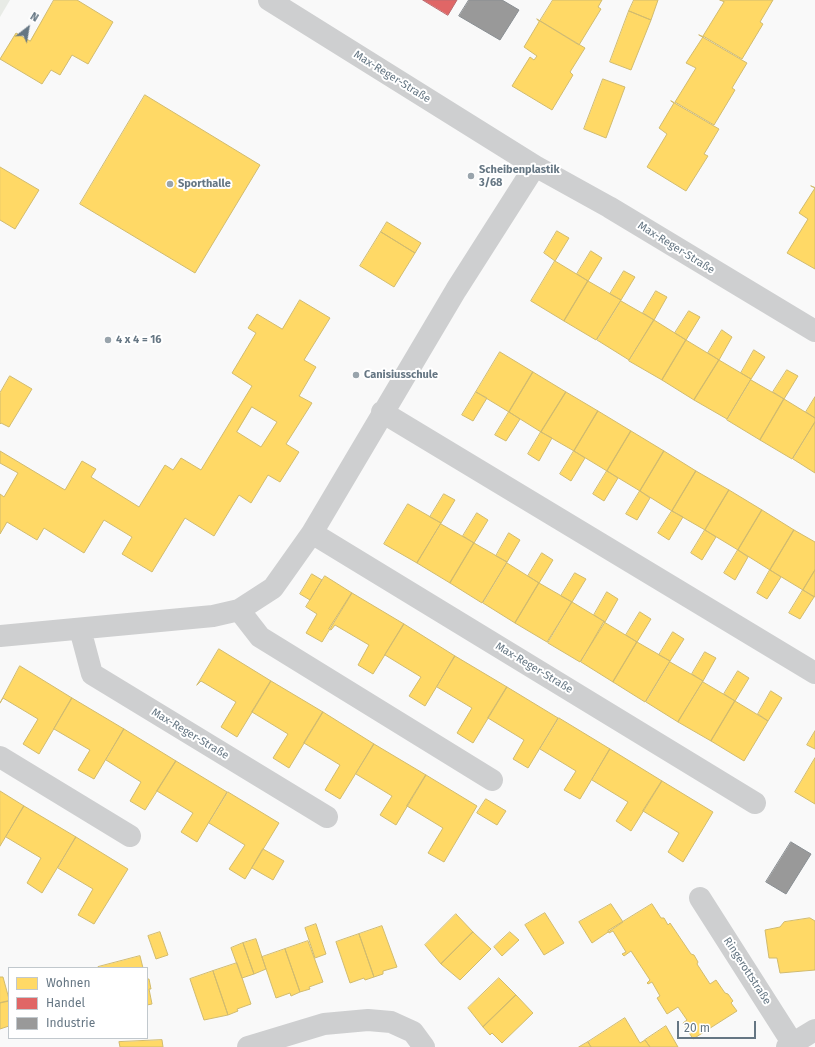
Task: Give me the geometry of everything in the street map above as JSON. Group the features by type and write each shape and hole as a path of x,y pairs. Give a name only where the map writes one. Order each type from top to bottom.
{"street":[{"name":"Max-Reger-Straße","path":"269,0 535,166 609,206 815,332"},
{"path":"0,636 80,630 213,616 239,610 273,588 312,533 382,412 456,290 535,166"},
{"path":"382,412 815,673"},
{"name":"Max-Reger-Straße","path":"312,533 755,803"},
{"path":"239,610 260,637 492,780"},
{"name":"Max-Reger-Straße","path":"80,630 92,674 327,817"},
{"path":"0,757 130,836"},
{"name":"Ringerottstraße","path":"700,898 790,1045 815,1030"},
{"path":"248,1047 324,1024 368,1020 391,1022 413,1032 424,1047"}],"shaded area":[{"path":"0,0 10,0 0,17"}],"building: Wohnen":[{"path":"54,0 77,0 113,22 88,64 72,55 60,75 51,70 42,84 0,59 16,33 30,41"},
{"path":"553,0 602,0 598,7 601,9 579,45 540,21"},
{"path":"634,0 658,0 651,20 629,11"},
{"path":"720,0 773,0 760,22 763,24 742,59 703,36 724,2"},
{"path":"629,11 651,20 631,70 610,62"},
{"path":"537,19 585,48 570,72 573,75 552,110 512,86 530,57 534,60 537,56 524,47 539,22"},
{"path":"703,37 747,63 732,88 735,90 714,125 675,102 696,68 686,63"},
{"path":"603,79 625,87 606,138 584,129"},
{"name":"Sporthalle","path":"145,95 260,165 195,273 80,204"},
{"path":"671,101 719,129 704,154 708,156 686,191 647,167 667,134 659,128 674,103"},
{"path":"0,167 39,190 15,229 0,220"},
{"path":"815,188 815,269 787,253 808,219 799,213"},
{"path":"387,222 421,243 415,253 381,232"},
{"path":"557,231 569,238 555,261 544,253"},
{"path":"381,232 415,253 394,287 360,266"},
{"path":"591,251 602,258 588,281 577,274"},
{"path":"555,261 588,281 564,321 531,301"},
{"path":"624,271 635,277 621,300 610,294"},
{"path":"588,281 621,300 596,340 564,321"},
{"path":"656,291 667,297 654,320 643,313"},
{"path":"300,300 330,318 304,360 316,367 299,396 312,403 286,444 299,452 280,482 268,475 251,503 239,495 214,536 185,518 152,572 122,554 132,537 104,520 84,553 44,528 37,540 7,522 0,534 0,494 4,497 18,473 0,463 0,451 65,490 82,461 96,469 91,477 139,507 165,465 173,470 181,458 201,470 252,386 232,373 256,333 248,328 257,314 282,329","holes":["252,407 277,422 261,447 237,432"]},
{"path":"621,301 654,320 629,360 597,340"},
{"path":"689,311 700,317 686,340 675,333"},
{"path":"654,320 686,340 662,380 629,361"},
{"path":"722,330 732,337 719,360 708,353"},
{"path":"686,340 719,360 694,400 662,380"},
{"path":"754,350 765,357 751,379 741,373"},
{"path":"500,352 533,372 509,412 476,392"},
{"path":"719,360 751,379 727,419 694,400"},
{"path":"787,370 798,376 784,399 773,392"},
{"path":"533,372 566,392 541,432 509,412"},
{"path":"10,376 32,389 9,427 1,423 0,424 0,393"},
{"path":"751,380 784,399 760,440 727,420"},
{"path":"476,392 487,398 473,421 462,415"},
{"path":"566,392 598,411 574,451 541,432"},
{"path":"815,397 815,418 806,412"},
{"path":"784,399 815,418 815,422 792,459 760,440"},
{"path":"598,411 631,431 607,471 574,451"},
{"path":"509,412 520,419 506,441 495,435"},
{"path":"815,422 815,473 793,459"},
{"path":"631,431 664,451 640,491 607,471"},
{"path":"541,432 552,438 539,461 528,454"},
{"path":"574,451 585,458 571,481 560,474"},
{"path":"664,451 696,471 672,511 640,491"},
{"path":"607,471 618,478 604,501 593,494"},
{"path":"696,471 729,490 705,530 672,511"},
{"path":"729,490 762,510 738,550 705,530"},
{"path":"640,491 650,498 637,520 626,514"},
{"path":"444,494 455,500 441,523 430,517"},
{"path":"408,504 441,523 417,563 384,544"},
{"path":"762,510 794,530 770,570 738,550"},
{"path":"672,511 683,517 669,540 658,533"},
{"path":"477,513 488,520 474,543 463,536"},
{"path":"441,524 474,543 450,583 417,563"},
{"path":"705,530 716,537 702,560 691,553"},
{"path":"794,530 815,542 815,570 803,590 770,570"},
{"path":"509,533 520,540 507,562 496,556"},
{"path":"474,543 507,562 482,603 450,583"},
{"path":"738,550 748,557 735,580 724,573"},
{"path":"542,553 553,560 539,583 528,576"},
{"path":"507,563 539,583 515,623 483,603"},
{"path":"770,570 781,577 767,599 757,593"},
{"path":"815,570 815,597 803,590"},
{"path":"575,573 586,579 572,602 561,596"},
{"path":"312,574 322,580 310,600 300,594"},
{"path":"325,576 352,593 322,642 306,633 317,614 306,607"},
{"path":"539,583 572,602 547,642 515,623"},
{"path":"803,590 814,597 800,619 789,613"},
{"path":"607,592 618,599 605,622 594,615"},
{"path":"352,593 404,624 373,674 358,665 369,645 335,625 331,630 329,629"},
{"path":"572,602 605,622 580,662 548,643"},
{"path":"640,612 651,619 637,642 626,635"},
{"path":"604,622 637,642 613,682 581,662"},
{"path":"404,624 455,656 425,706 409,696 421,677 385,655"},
{"path":"673,632 684,639 670,661 659,655"},
{"path":"637,642 670,661 645,702 613,682"},
{"path":"219,649 271,681 237,737 221,727 236,702 201,681 197,685"},
{"path":"705,652 716,658 703,681 692,674"},
{"path":"455,656 507,687 473,743 457,733 472,708 437,687"},
{"path":"670,662 703,681 678,722 646,702"},
{"path":"20,666 72,698 39,754 23,744 38,719 3,698 0,703"},
{"path":"738,671 749,678 735,701 724,694"},
{"path":"271,681 323,712 289,768 273,758 288,734 252,712"},
{"path":"703,682 735,701 711,741 678,722"},
{"path":"507,687 558,718 528,768 513,759 524,740 488,718"},
{"path":"771,691 782,698 768,721 758,714"},
{"path":"72,698 124,729 94,779 78,770 90,750 54,729"},
{"path":"735,701 768,721 744,761 711,741"},
{"path":"323,712 374,744 340,799 325,790 340,765 304,743"},
{"path":"559,718 610,749 580,799 564,790 576,771 540,749"},
{"path":"124,729 176,761 145,810 130,801 141,782 106,760"},
{"path":"815,731 815,749 807,745"},
{"path":"374,744 426,775 396,825 380,815 392,796 356,774"},
{"path":"610,749 662,781 631,831 616,821 628,802 592,780"},
{"path":"815,758 815,804 795,792"},
{"path":"176,761 227,792 197,842 181,832 193,813 157,791"},
{"path":"426,775 477,806 444,862 428,853 443,828 407,806"},
{"path":"662,781 713,812 683,862 668,852 679,833 643,811"},
{"path":"0,791 24,806 0,846"},
{"path":"228,792 279,823 245,879 229,869 245,845 209,823"},
{"path":"486,799 506,811 497,825 477,813"},
{"path":"24,806 76,837 42,893 27,883 41,858 6,837"},
{"path":"76,837 128,869 94,924 78,915 93,889 58,868"},
{"path":"263,849 284,861 273,880 252,868"},
{"path":"611,904 623,922 592,943 579,922"},
{"path":"652,904 661,918 664,918 668,925 670,923 691,954 694,955 698,962 697,964 710,984 716,980 733,1001 731,1003 737,1011 693,1039 683,1023 687,1020 678,1007 667,1014 657,998 660,996 652,982 647,983 650,980 631,951 624,956 622,954 626,952 613,931 609,933 608,931"},
{"path":"545,913 564,943 544,955 525,925"},
{"path":"456,914 473,932 441,964 425,945"},
{"path":"810,918 815,921 815,970 780,973 777,958 769,958 765,930 780,927 784,922"},
{"path":"316,924 326,954 315,958 305,928"},
{"path":"382,926 397,967 383,971 383,974 374,977 359,934"},
{"path":"160,932 168,955 156,959 148,936"},
{"path":"473,932 491,949 460,980 441,964"},
{"path":"510,932 519,940 502,956 494,947"},
{"path":"359,934 374,977 365,980 364,978 350,983 336,942"},
{"path":"256,939 266,969 254,974 243,943"},
{"path":"308,941 323,982 309,987 310,989 300,992 285,949"},
{"path":"243,943 254,974 242,978 231,948"},
{"path":"285,949 300,992 291,996 290,993 276,998 262,957"},
{"path":"140,956 143,967 98,967"},
{"path":"237,963 251,1004 237,1009 238,1011 228,1015 213,971"},
{"path":"213,971 228,1015 204,1020 190,979"},
{"path":"0,977 3,977 8,1001 0,1003"},
{"path":"499,978 516,995 483,1027 468,1008"},
{"path":"148,979 151,989 149,989 152,1004 148,1005"},
{"path":"516,995 533,1013 502,1043 492,1033 490,1035 483,1027"},
{"path":"8,1001 8,1026 0,1029 0,1003"},
{"path":"625,1018 640,1043 645,1040 650,1047 591,1047 588,1042"},
{"path":"666,1026 678,1047 650,1047 645,1040"},
{"path":"162,1040 163,1047 120,1047 119,1042"},
{"path":"588,1042 591,1047 579,1047"}],"building: Handel":[{"path":"423,0 457,0 448,15"}],"building: Industrie":[{"path":"469,0 502,0 519,10 500,40 459,16"},
{"path":"791,842 811,854 786,894 766,882"}],"place":[{"name":"Scheibenplastik 3/68","path":"471,176"},
{"name":"Sporthalle","path":"170,184"},
{"name":"4 x 4 = 16","path":"108,340"},
{"name":"Canisiusschule","path":"356,375"}]}
